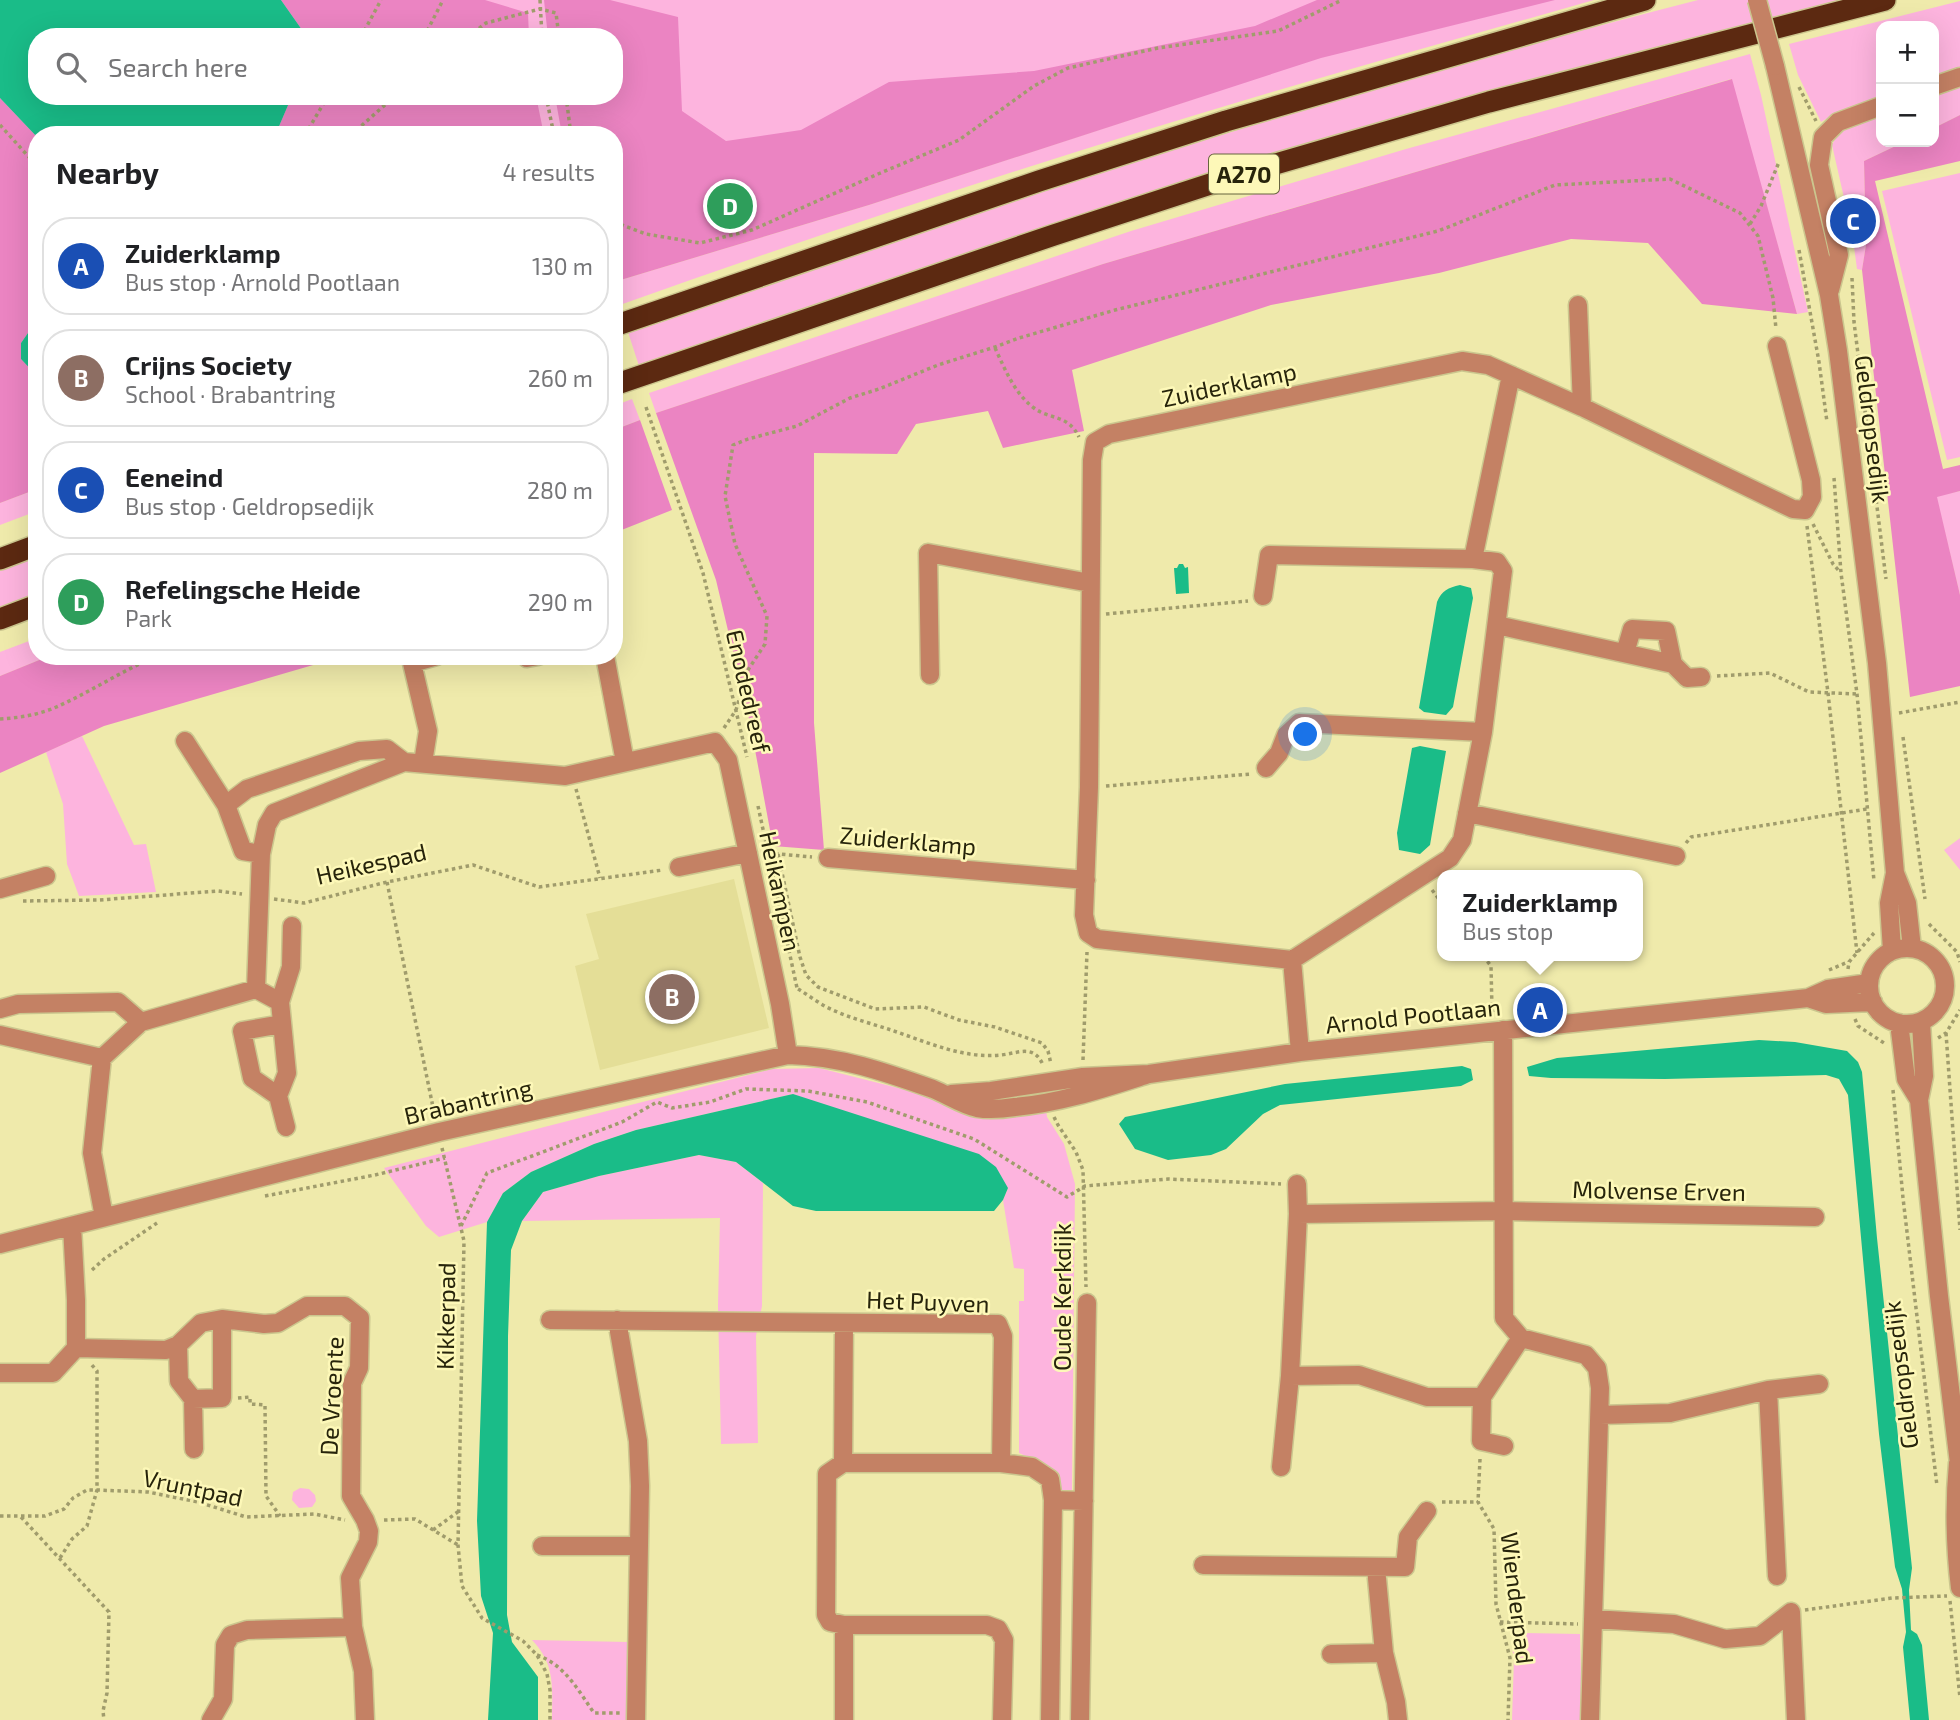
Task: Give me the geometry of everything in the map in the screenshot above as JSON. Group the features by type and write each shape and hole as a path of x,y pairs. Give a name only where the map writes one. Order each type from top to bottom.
{"highway":[{"name":"A270","path":"623,323 1040,181 1226,121 1645,0"},
{"name":"A270","path":"623,382 1241,174 1489,102 1885,0"},
{"path":"0,559 28,548"},
{"path":"0,619 28,608"}],"street":[{"name":"Geldropsedijk","path":"1757,0 1829,295 1838,351 1877,663 1895,873 1889,903 1892,951"},
{"path":"1939,84 1960,77"},
{"path":"1829,295 1839,255 1819,165 1823,137 1838,122 1876,108"},
{"path":"1577,304 1582,407"},
{"path":"1777,346 1811,480 1812,497 1805,510"},
{"name":"Zuiderklamp","path":"1092,460 1096,442 1109,434 1462,360 1488,365 1511,375 1793,509 1805,510"},
{"path":"1473,559 1511,375"},
{"path":"1092,460 1089,787 1084,915 1088,933 1097,939 1292,960 1450,858 1462,840 1483,732 1497,625 1503,571 1497,562 1473,559 1269,555 1263,597"},
{"path":"930,675 928,552 1090,583"},
{"path":"1497,625 1673,664 1687,678 1701,677"},
{"path":"1625,653 1632,629 1667,632 1673,664"},
{"path":"412,665 428,731 423,763"},
{"path":"607,665 625,762"},
{"path":"1266,768 1279,753 1286,735 1299,723 1483,732"},
{"path":"185,741 226,805 243,851 261,854"},
{"path":"256,989 261,854 267,825 274,813 404,762 565,776 715,741"},
{"name":"Heikampen","path":"715,741 728,760 780,1004 788,1055"},
{"path":"226,805 247,789 359,751 387,749 404,762"},
{"path":"1467,813 1676,856"},
{"path":"679,867 748,853"},
{"name":"Zuiderklamp","path":"828,858 1086,880"},
{"name":"Geldropsedijk","path":"1895,873 1907,903 1912,948"},
{"path":"6,895 46,876"},
{"path":"286,1127 278,1096 287,1073 280,1002 291,967 292,926"},
{"path":"1912,948 1925,952 1952,974 1946,988 1952,995 1931,1016 1921,1021 1899,1023 1879,1012 1873,1002 1869,983 1872,970 1880,958 1892,951 1912,948"},
{"path":"1292,960 1300,1052"},
{"name":"Arnold Pootlaan","path":"1050,1081 1149,1074 1300,1052 1808,998 1828,989 1869,983"},
{"path":"104,1217 92,1153 102,1058 141,1022 256,989 280,1002"},
{"name":"Arnold Pootlaan","path":"1808,998 1826,1004 1873,1002"},
{"path":"0,1009 18,1004 118,1002 141,1022"},
{"name":"Geldropsedijk","path":"1921,1021 1924,1076 1919,1100 1959,1467 1955,1497 1955,1592"},
{"name":"Geldropsedijk","path":"1899,1023 1906,1079 1919,1100"},
{"path":"278,1096 252,1078 242,1031 282,1024"},
{"path":"1503,1030 1504,1318 1521,1338 1586,1355 1597,1368 1600,1388 1590,1720"},
{"path":"0,1035 102,1058"},
{"name":"Brabantring","path":"0,1244 439,1132 788,1055 842,1060 947,1094 969,1105 988,1109 1050,1102"},
{"name":"Arnold Pootlaan","path":"1050,1102 1149,1074"},
{"name":"Brabantring","path":"947,1094 991,1091 1050,1081"},
{"path":"1281,1467 1290,1376 1297,1184"},
{"name":"Molvense Erven","path":"1298,1213 1503,1211 1815,1217"},
{"path":"0,1373 53,1373 76,1348 72,1226"},
{"name":"Oude Kerkdijk","path":"1080,1720 1087,1303"},
{"name":"De Vroente","path":"222,1319 278,1323 307,1306 345,1306 359,1318 359,1368 352,1383 351,1496 369,1531 368,1542 350,1577 353,1627 363,1671 365,1720"},
{"path":"76,1348 166,1350 178,1345 201,1323 222,1319 222,1398 193,1399"},
{"name":"Het Puyven","path":"550,1320 998,1324 1003,1336 1001,1463"},
{"path":"617,1320 638,1441 640,1486 631,1717"},
{"name":"Het Puyven","path":"844,1323 844,1463"},
{"path":"1504,1446 1481,1441 1482,1397 1521,1338"},
{"path":"178,1345 179,1381 193,1399 194,1449"},
{"path":"1290,1376 1359,1375 1427,1397 1482,1397"},
{"path":"1600,1415 1670,1413 1768,1390 1819,1384"},
{"path":"1768,1390 1777,1576"},
{"path":"1002,1720 1004,1640 998,1629 988,1625 844,1625 830,1622 825,1615 827,1474 844,1463 1001,1463 1032,1467 1050,1479 1050,1720"},
{"path":"1052,1500 1084,1501"},
{"path":"1203,1565 1405,1567 1408,1536 1427,1511"},
{"path":"542,1546 638,1546"},
{"path":"1376,1568 1384,1653 1398,1720"},
{"path":"1593,1619 1674,1624 1725,1639 1760,1636 1791,1612"},
{"path":"1791,1612 1796,1720"},
{"path":"844,1625 844,1720"},
{"path":"211,1720 223,1699 225,1645 231,1635 247,1630 353,1627"},
{"path":"1331,1654 1384,1653"}],"path":[{"path":"366,28 382,0"},
{"path":"429,28 443,0"},
{"path":"540,0 541,28"},
{"path":"623,225 646,234 700,243 751,230 959,140 1034,86 1068,68 1157,48 1278,31 1342,0"},
{"path":"480,28 486,23 540,9 556,13 558,28"},
{"path":"310,126 323,105"},
{"path":"361,126 384,105"},
{"path":"548,105 552,126"},
{"path":"567,105 570,126"},
{"path":"0,125 28,156"},
{"path":"1749,225 1772,184 1779,160"},
{"path":"715,741 736,710 748,670 765,644 767,616 735,544 725,496 733,445 797,426 850,398 938,365 1115,310 1438,231 1555,185 1670,179 1740,213 1758,236 1773,298 1777,346"},
{"path":"995,347 1014,387 1035,409 1058,417 1074,427 1092,460"},
{"name":"Enodedreef","path":"646,407 703,573 748,762"},
{"path":"1805,510 1833,564 1841,573"},
{"path":"1805,510 1857,953"},
{"path":"1090,616 1241,603 1263,597"},
{"path":"0,719 23,717 53,709 136,665"},
{"path":"1701,677 1770,673 1809,692 1857,694"},
{"path":"1899,713 1960,702"},
{"path":"1901,726 1925,899"},
{"path":"1089,787 1251,774 1266,768"},
{"path":"572,774 600,878"},
{"path":"757,801 797,988 834,1011 954,1051 983,1055 1032,1052 1041,1060 1050,1081"},
{"path":"1676,856 1691,837 1867,809"},
{"name":"Zuiderklamp","path":"768,853 828,858"},
{"path":"778,854 800,957 806,975 818,987 875,1009 924,1007 959,1020 995,1027 1042,1043 1048,1051 1050,1081"},
{"name":"Heikespad","path":"6,895 99,900 218,891 304,903 387,882 473,865 538,887 679,867"},
{"name":"Kikkerpad","path":"387,882 464,1241 458,1545 462,1586 482,1618 523,1641 537,1655 547,1674 550,1720"},
{"path":"1927,912 1929,926 1959,956 1960,962"},
{"path":"1083,1065 1088,933"},
{"path":"1487,961 1491,966 1492,1010 1503,1030"},
{"path":"1946,1033 1960,1230"},
{"name":"Geldropsedijk","path":"1892,1088 1938,1491"},
{"path":"461,1226 487,1173 622,1122 657,1102 671,1108 710,1102 746,1089 808,1091 867,1102 974,1139 1067,1197 1085,1186 1168,1180 1297,1184"},
{"name":"Oude Kerkdijk","path":"1050,1102 1058,1125 1076,1152 1083,1170 1087,1303"},
{"path":"265,1196 375,1175 445,1158"},
{"path":"76,1300 94,1266 163,1219"},
{"path":"60,1558 72,1539 87,1526 97,1490 97,1371 76,1348"},
{"name":"Vruntpad","path":"222,1398 250,1397 250,1404 265,1405 265,1496 281,1517"},
{"name":"Wienderpad","path":"1481,1441 1478,1502 1494,1529 1496,1604 1510,1658 1508,1720"},
{"name":"Vruntpad","path":"0,1516 46,1517 64,1509 74,1498 87,1490 148,1492 198,1502 247,1517 314,1514 360,1522 415,1519 458,1545"},
{"path":"1427,1511 1435,1502 1478,1502"},
{"path":"433,1530 459,1511"},
{"path":"21,1517 109,1612 104,1720"},
{"path":"1791,1612 1955,1592 1954,1645 1960,1698"},
{"path":"1500,1622 1577,1624 1593,1619"},
{"path":"1954,1645 1960,1645"},
{"path":"537,1655 551,1660 569,1677 594,1713 631,1717"},
{"path":"588,1720 594,1713"}],"shaded area":[{"path":"0,0 1594,0 1318,78 1112,141 863,221 623,304 623,279 869,205 1206,95 623,274 623,126 28,126 28,486 0,496"},
{"path":"0,0 281,0 301,28 28,28 28,105 288,105 279,126 28,128 0,98"},
{"path":"281,0 485,0 528,13 529,28 301,28"},
{"path":"544,0 610,0 678,17 682,111 726,141 801,130 889,82 1034,71 1255,26 1317,0 1555,0 1321,58 869,205 623,279 623,126 560,126 557,105 623,105 623,28 547,28"},
{"path":"1698,0 1845,0 1244,166 934,264 639,366 628,332 760,286 1026,197 1293,113 1428,73"},
{"path":"1960,1 1960,72 1939,80 1939,21 1880,21"},
{"path":"1876,22 1876,102 1831,116 1821,122 1798,75 1789,44"},
{"path":"1750,54 1808,312 1797,314 1731,79 1103,264 656,413 649,393 1131,231 1406,149"},
{"path":"1732,79 1797,314 1702,304 1648,243 1571,239 1439,273 1271,305 1072,370 1084,431 1003,448 988,411 916,424 897,454 814,453 814,723 824,850 773,846 750,723 716,580 656,413 1103,264"},
{"path":"1960,85 1960,115 1939,126 1939,93"},
{"path":"0,98 28,128 28,333 21,343 21,359 28,366 28,492 0,503"},
{"path":"288,105 538,105 542,126 279,126"},
{"path":"1876,115 1876,147 1893,147 1864,161 1866,245 1862,270 1857,269 1852,232 1860,230 1854,210 1847,211 1832,145 1846,128"},
{"path":"1960,115 1960,161 1875,181 1943,469 1960,465 1960,491 1937,497 1960,595 1960,686 1910,697 1862,270 1866,245 1864,161 1893,147 1939,147 1939,126"},
{"path":"1960,173 1960,457 1947,460 1882,191"},
{"path":"28,333 28,366 21,359 21,343"},
{"path":"632,399 640,420 623,427 623,402"},
{"path":"640,420 672,510 623,529 623,427"},
{"path":"1960,491 1960,595 1936,496"},
{"path":"28,492 28,514 0,525 0,503"},
{"path":"28,559 28,598 0,609 0,570"},
{"path":"1179,564 1188,567 1189,593 1176,594 1174,568"},
{"path":"1460,585 1471,588 1473,598 1453,707 1446,715 1424,712 1419,708 1437,602 1446,590"},
{"path":"28,641 28,665 0,676 0,652"},
{"path":"28,665 313,665 104,726 0,773 0,676"},
{"path":"82,736 134,845 146,844 156,892 79,896 67,864 63,804 46,752"},
{"path":"1420,746 1446,751 1430,845 1420,854 1399,850 1397,833 1412,748"},
{"path":"1960,838 1960,870 1944,850"},
{"path":"734,879 769,1028 600,1070 575,966 599,959 586,914"},
{"path":"1759,1040 1795,1042 1847,1051 1858,1062 1862,1072 1912,1568 1909,1590 1911,1630 1917,1634 1922,1645 1929,1720 1910,1720 1903,1647 1906,1632 1902,1589 1895,1567 1879,1434 1848,1095 1839,1079 1826,1075 1665,1079 1551,1078 1529,1076 1527,1067 1557,1058"},
{"path":"1462,1066 1471,1069 1473,1080 1461,1086 1280,1105 1263,1114 1226,1149 1211,1155 1168,1160 1135,1149 1119,1124 1125,1117 1285,1084"},
{"path":"819,1068 926,1095 1046,1109 1047,1117 1064,1144 1075,1184 1072,1494 1054,1494 1052,1468 1019,1453 1019,1301 1024,1301 1024,1269 1014,1268 1003,1200 1008,1188 793,1094 636,1130 594,1144 531,1172 503,1193 487,1222 439,1237 426,1226 384,1168 772,1069"},
{"path":"793,1094 979,1154 996,1167 1008,1188 1003,1200 994,1211 816,1211 793,1206 736,1162 699,1155 599,1176 543,1192 522,1221 511,1250 508,1336 507,1615 512,1642 538,1677 538,1720 488,1720 493,1633 481,1596 477,1521 487,1222 503,1193 531,1172 594,1144 636,1130"},
{"path":"699,1155 736,1162 763,1183 762,1306 756,1336 758,1443 721,1444 718,1306 720,1218 522,1221 543,1192 599,1176"},
{"path":"300,1488 309,1489 315,1495 316,1501 312,1507 299,1508 292,1500 293,1492"},
{"path":"1522,1633 1580,1634 1582,1720 1512,1720 1512,1648 1523,1648"},
{"path":"532,1640 628,1642 627,1720 552,1720 549,1668 540,1649"}],"place":[{"name":"Refelingsche Heide","path":"730,206"},
{"name":"Eeneind","path":"1853,221"},
{"name":"Crijns Society","path":"672,997"},
{"name":"Zuiderklamp","path":"1540,1010"}]}
